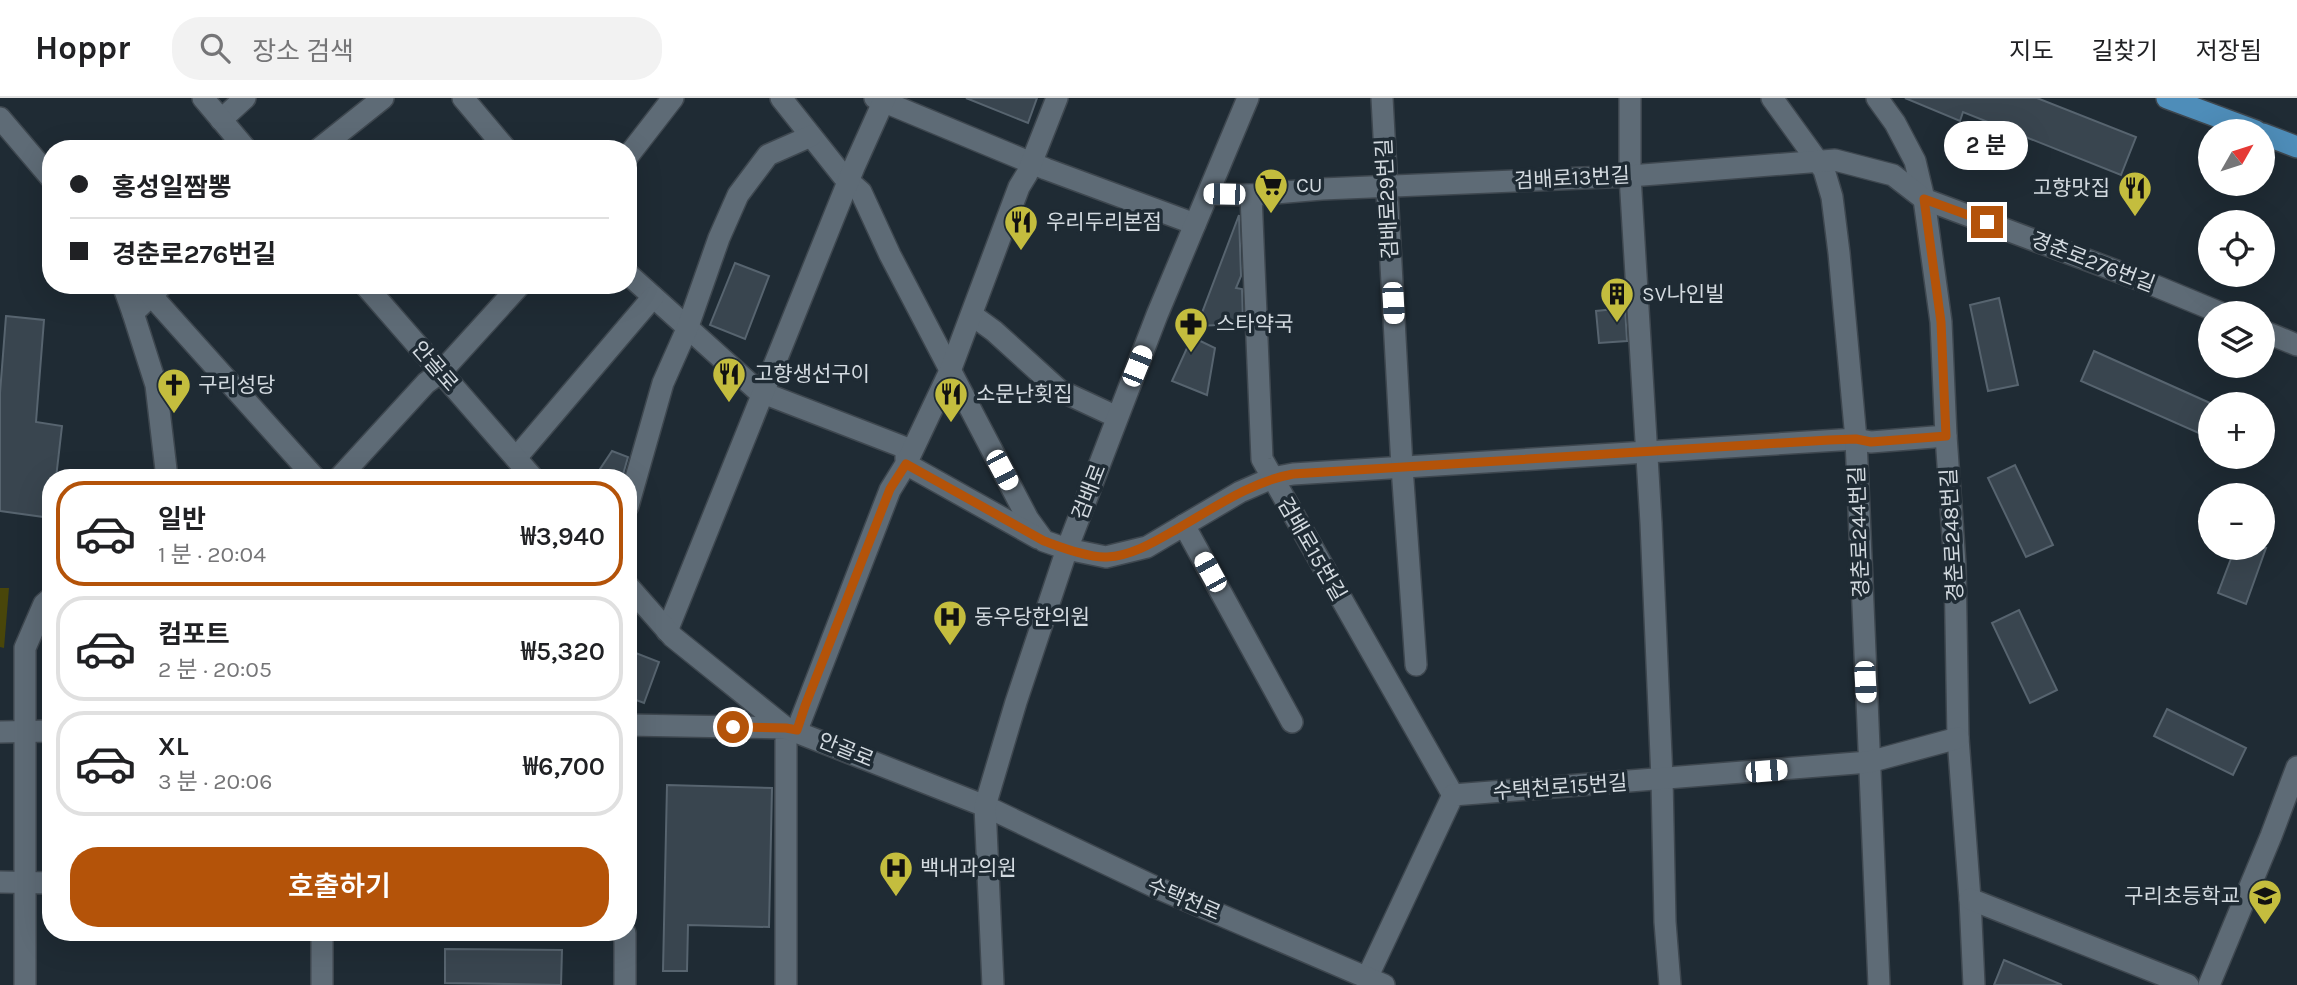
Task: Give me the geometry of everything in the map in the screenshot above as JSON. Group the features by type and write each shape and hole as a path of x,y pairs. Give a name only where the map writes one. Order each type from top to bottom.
{"main road":[{"path":"2166,98 2223,119"},
{"path":"2275,139 2297,147"}],"street":[{"path":"203,98 238,140"},
{"path":"221,120 245,98"},
{"path":"330,140 383,98"},
{"path":"463,98 498,140"},
{"path":"637,144 673,98"},
{"path":"781,98 848,181 861,192 950,371 1028,519 1044,541"},
{"path":"786,985 792,729 805,706 890,489 906,464 950,371 1019,187 1032,163 1057,98"},
{"name":"검배로","path":"992,985 985,806 1067,549 1117,417 1248,98"},
{"name":"검배로29번길","path":"1382,98 1402,467 1416,665"},
{"path":"1630,98 1630,176 1646,451 1662,779 1665,922 1670,985"},
{"name":"경춘로244번길","path":"1772,98 1824,170 1832,197 1856,439 1879,985"},
{"name":"경춘로248번길","path":"1877,98 1895,123 1916,161 1941,322 1955,564 1958,738 1974,985"},
{"path":"667,631 881,99 1032,163 1195,224"},
{"path":"0,118 42,167"},
{"path":"637,474 663,383 687,329 719,238 738,195 768,155 811,136"},
{"name":"검배로13번길","path":"1209,194 1251,195 1386,186 1630,176 1835,160 1893,175 1924,199"},
{"name":"검배로15번길","path":"1251,195 1262,459 1453,795"},
{"name":"경춘로276번길","path":"1924,199 2198,303"},
{"path":"637,282 758,391 906,448 906,464"},
{"path":"127,294 156,384 166,469"},
{"path":"133,313 152,294"},
{"path":"159,294 307,469"},
{"name":"안골로","path":"373,294 525,469"},
{"path":"347,469 512,294"},
{"path":"516,458 653,297"},
{"path":"972,315 994,331 1059,390 1117,417"},
{"path":"2275,336 2297,345"},
{"path":"906,464 1044,541 1106,557 1147,547 1240,492 1272,478 1293,474 1646,451 1856,439 1871,442 1946,436"},
{"path":"1184,525 1292,722"},
{"name":"안골로","path":"637,596 667,631 792,729 985,806"},
{"path":"25,985 25,648 42,609"},
{"path":"637,725 792,729"},
{"path":"0,732 42,731"},
{"name":"수택천로15번길","path":"1453,795 1869,762 1958,738"},
{"path":"1970,899 2200,984 2271,836 2297,767"},
{"path":"1376,981 1453,795"},
{"name":"수택천로","path":"985,806 1153,886 1376,981"},
{"path":"0,882 42,883"},
{"path":"322,941 322,985"},
{"path":"625,941 625,985"}],"shaded area":[{"path":"0,588 9,588 4,648 0,647"}],"building":[{"path":"966,98 1037,98 1028,123"},
{"path":"1905,98 2037,98 2136,137 2121,175 1963,112 1960,121"},
{"path":"1239,215 1241,276 1236,288 1242,289 1243,324 1197,326"},
{"path":"735,263 769,276 745,339 710,325"},
{"path":"1999,298 2018,385 1988,391 1970,305"},
{"name":"SV나인빌","path":"1625,308 1627,341 1599,343 1596,311"},
{"path":"6,316 44,320 36,422 62,426 57,469 42,469 42,517 0,511 0,393"},
{"path":"1192,337 1215,348 1207,395 1172,381"},
{"path":"2094,351 2198,398 2198,433 2081,381"},
{"path":"612,451 628,457 625,469 600,469"},
{"path":"2015,465 2053,545 2026,557 1988,478"},
{"path":"2230,560 2262,560 2246,604 2218,593"},
{"path":"2019,610 2057,690 2030,703 1992,623"},
{"path":"637,653 659,662 644,703 637,700"},
{"path":"2167,709 2246,748 2233,775 2154,736"},
{"path":"667,785 772,788 769,927 688,925 687,971 663,971"},
{"path":"445,949 562,950 561,985 445,983"},
{"path":"2004,960 2062,985 1994,985"}],"place":[{"name":"CU","path":"1271,215"},
{"name":"고향맛집","path":"2135,218"},
{"name":"우리두리본점","path":"1021,252"},
{"name":"SV나인빌","path":"1617,324"},
{"name":"스타약국","path":"1191,354"},
{"name":"고향생선구이","path":"729,404"},
{"name":"구리성당","path":"174,415"},
{"name":"소문난횟집","path":"951,424"},
{"name":"동우당한의원","path":"950,647"},
{"name":"백내과의원","path":"896,898"},
{"name":"구리초등학교","path":"2265,926"}],"route":[{"path":"733,727 797,730 890,489 906,464 1044,541 1106,557 1147,547 1240,492 1272,478 1293,474 1829,440 1856,439 1871,442 1946,436 1941,322 1924,199 1987,222"}]}
